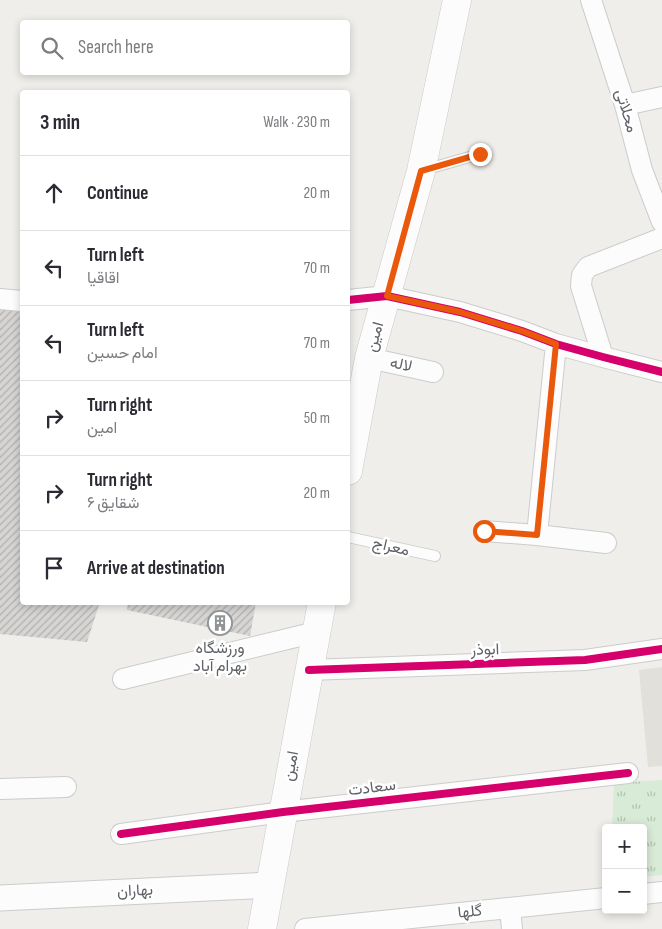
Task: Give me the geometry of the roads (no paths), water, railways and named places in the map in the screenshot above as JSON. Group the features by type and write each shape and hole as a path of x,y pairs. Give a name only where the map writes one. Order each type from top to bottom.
{"main road":[{"name":"امین","path":"350,460 369,358 421,171 458,0"},
{"name":"امین","path":"262,929 321,605"}],"street":[{"name":"محلاتی","path":"591,0 625,105 642,170 662,222"},
{"path":"625,105 662,97"},
{"path":"603,357 581,286 582,275 588,267 662,238"},
{"path":"350,300 387,296 460,312 522,331 556,344 662,372"},
{"path":"0,299 20,301"},
{"path":"537,535 556,344"},
{"name":"لاله","path":"369,358 433,372"},
{"path":"484,531 606,543"},
{"path":"123,679 316,632"},
{"name":"ابوذر","path":"309,670 585,660 662,649"},
{"name":"سعادت","path":"121,834 282,812 628,772"},
{"path":"0,789 66,787"},
{"name":"بهاران","path":"0,898 270,885"},
{"path":"647,894 662,892"},
{"name":"گلها","path":"305,929 602,898"},
{"path":"510,908 512,929"}],"lane":[{"path":"421,171 480,154"},
{"name":"معراج","path":"350,537 435,556"}],"place":[{"name":"ورزشگاه بهرام آباد","path":"220,623"}]}
